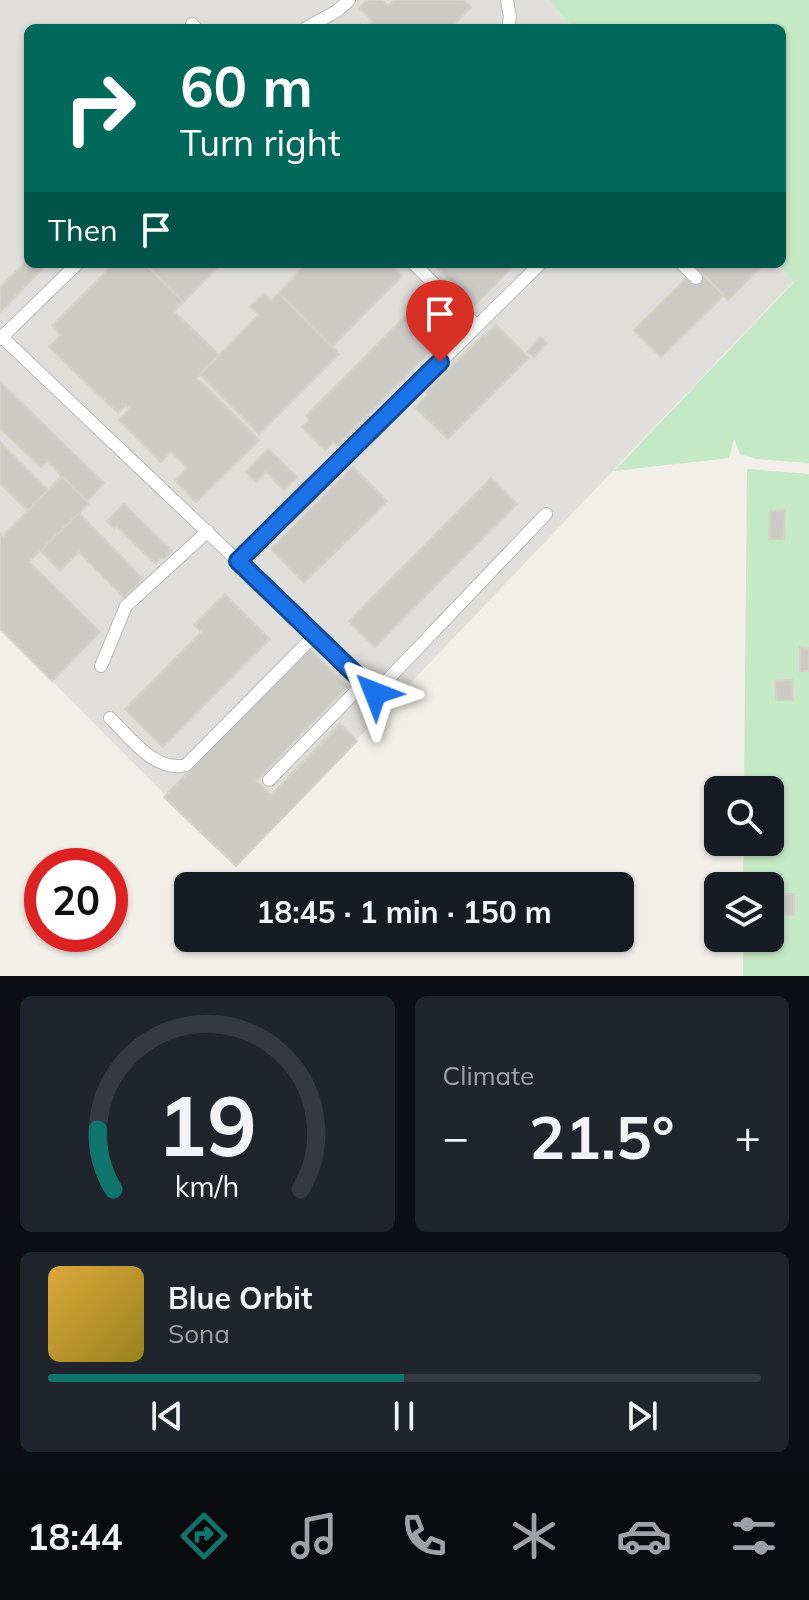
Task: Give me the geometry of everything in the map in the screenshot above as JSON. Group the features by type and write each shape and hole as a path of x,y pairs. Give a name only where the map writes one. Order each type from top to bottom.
{"lane":[{"path":"313,24 337,11 349,0"},
{"path":"507,0 509,24"},
{"path":"73,268 1,338 208,531 375,693 546,514"},
{"path":"418,268 477,326"},
{"path":"238,561 536,268"},
{"path":"686,268 696,278"},
{"path":"101,666 126,606 208,531"},
{"path":"110,718 156,760 177,767 186,765 316,634"},
{"path":"269,780 365,682"}],"shaded area":[{"path":"0,0 549,0 570,24 24,24 24,268 783,268 794,281 236,866 0,629"}],"green space":[{"path":"549,0 809,0 809,463 756,459 740,454 734,439 729,458 614,471 794,282 782,268 786,268 786,24 570,24"},
{"path":"747,469 809,474 809,976 743,976 743,952 784,952 784,872 743,872 744,856 784,856 784,776 744,776"}],"building":[{"path":"367,0 382,0 388,6 394,0 463,0 471,7 454,24 370,24 373,21 359,8"},
{"path":"24,263 24,268 43,268 0,312 0,288"},
{"path":"110,268 149,268 183,302 174,311 219,355 197,378 259,440 196,502 175,481 188,468 171,451 161,462 119,420 130,409 126,405 118,413 49,347 61,335 52,326"},
{"path":"149,268 217,268 183,302"},
{"path":"302,268 393,268 402,276 332,347 279,293"},
{"path":"437,268 511,268 475,305"},
{"path":"697,268 760,268 728,300"},
{"path":"704,275 724,295 661,357 634,330 687,278 694,285"},
{"path":"279,293 339,354 259,434 200,374 259,315 250,307 264,294 271,301"},
{"path":"423,305 446,328 438,336 442,340 337,446 333,442 325,450 302,427 310,420 306,416 412,309 415,313"},
{"path":"496,325 529,358 448,439 415,407 428,395 426,392"},
{"path":"540,337 547,343 534,357 527,352"},
{"path":"0,382 104,483 87,501 47,461 41,467 0,428"},
{"path":"0,442 48,490 28,511 0,483"},
{"path":"268,449 297,477 284,490 266,472 256,482 246,472"},
{"path":"353,467 387,501 304,583 271,549"},
{"path":"62,476 89,503 29,562 100,632 52,681 0,629 0,533 3,536"},
{"path":"491,478 517,504 375,647 349,621"},
{"path":"124,504 172,551 164,559 162,557 156,564 107,521"},
{"path":"785,510 784,539 769,539 770,511"},
{"path":"79,513 143,579 124,597 79,552 60,571 41,551"},
{"path":"225,594 270,639 163,747 125,709 201,632 194,625"},
{"path":"800,647 809,648 809,671 800,671"},
{"path":"309,648 348,686 256,781 271,795 340,724 357,741 236,866 164,797"},
{"path":"792,680 793,700 776,700 775,681"},
{"path":"784,894 794,894 794,915 784,915"}],"route":[{"path":"375,693 238,561 440,362"}]}
